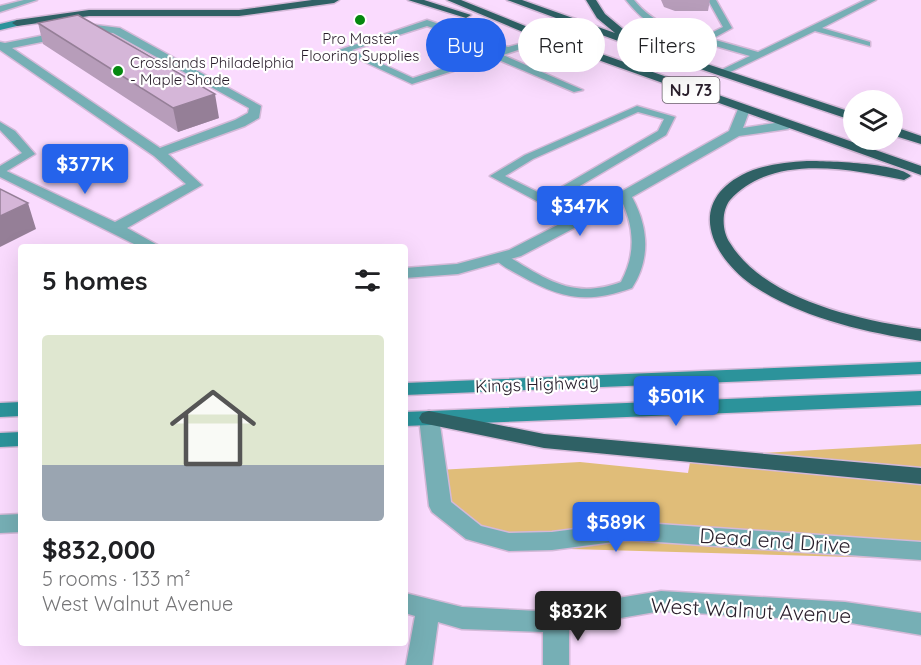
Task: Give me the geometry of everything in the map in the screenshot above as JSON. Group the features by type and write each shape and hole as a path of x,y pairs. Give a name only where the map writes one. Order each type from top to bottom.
{"highway":[{"path":"164,3 223,9 285,0"},
{"path":"17,23 89,13 253,12 334,0"},
{"path":"413,0 518,32"},
{"name":"NJ 73","path":"452,0 518,27"},
{"name":"NJ 73","path":"512,0 617,38"},
{"path":"591,0 601,16 617,30"},
{"path":"135,2 184,14"},
{"path":"17,23 78,3"},
{"name":"NJ 73","path":"605,59 921,171"},
{"name":"NJ 73","path":"717,71 843,113"},
{"path":"903,133 921,139"},
{"path":"921,180 881,170 843,165 808,165 774,170 745,181 726,195 720,203 717,222 721,242 729,254 771,288 801,303 846,319 921,335"},
{"path":"429,418 544,441 921,476"}],"main road":[{"path":"0,27 17,23"},
{"name":"Kings Highway","path":"408,389 921,368"},
{"name":"Kings Highway","path":"408,419 921,398"},
{"path":"0,410 18,409"},
{"path":"0,440 18,439"}],"street":[{"path":"2,46 86,29 116,30 255,106 254,115 240,123 159,153"},
{"path":"2,46 159,153 195,185 116,228"},
{"path":"735,133 744,109"},
{"path":"408,273 458,269 515,253 735,133 788,125"},
{"path":"0,171 147,244"},
{"name":"Dead end Drive","path":"429,418 440,506 474,533 510,542 552,541 629,531 672,532 921,550"},
{"path":"0,524 18,523"},
{"name":"West Walnut Avenue","path":"416,606 462,618 538,622 661,600 845,612 921,624"},
{"path":"416,606 419,665"},
{"path":"556,620 556,665"}],"lane":[{"path":"0,9 33,0"},
{"path":"630,0 648,18"},
{"path":"712,0 728,28 717,34"},
{"path":"722,73 872,0"},
{"path":"426,23 344,50 412,81 439,72"},
{"path":"814,28 867,44"},
{"path":"717,42 759,55"},
{"path":"508,50 518,47"},
{"path":"506,59 578,90"},
{"path":"548,202 552,197 662,133 670,117 637,109 529,157 496,176 548,202 576,221"},
{"path":"0,126 11,133 29,154 0,171"},
{"path":"501,258 546,284 573,293 598,294 627,285 638,266 639,229 625,195"}],"shaded area":[{"path":"921,444 921,559 503,547 440,501 438,470 580,462 688,473 691,457"}],"building":[{"path":"78,15 215,94 173,108 38,23"},
{"path":"0,189 28,203 0,216"}],"place":[{"name":"Pro Master Flooring Supplies","path":"360,20"},
{"name":"Crosslands Philadelphia - Maple Shade","path":"118,71"}]}
